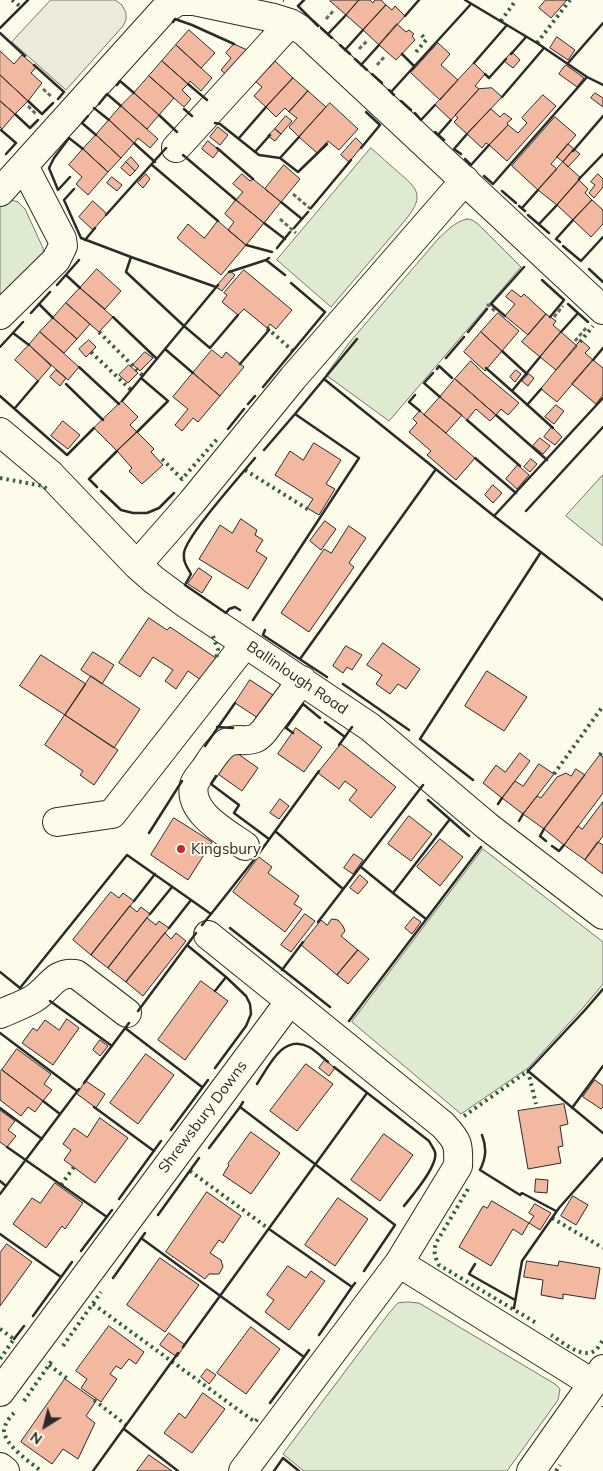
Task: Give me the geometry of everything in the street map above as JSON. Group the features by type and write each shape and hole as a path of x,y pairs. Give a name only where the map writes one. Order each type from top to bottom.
{"street":[{"path":"0,192 24,166 157,6 178,1 194,0 282,21 312,38 465,180 597,316"},
{"path":"176,148 282,21"},
{"path":"0,315 56,260 63,246 62,240 24,166"},
{"path":"137,566 293,378 465,180"},
{"name":"Ballinlough Road","path":"0,432 54,478 137,566 154,580 185,604 370,727 488,826 603,914"},
{"path":"56,822 112,814 245,644"},
{"path":"245,846 210,821 198,809 194,794 194,784 220,748 228,742 237,739 251,740 257,738 302,680"},
{"path":"208,935 443,1125 455,1138 458,1151 458,1166 399,1264 243,1471"},
{"path":"0,1014 32,999 56,978 66,973 76,974 127,1013"},
{"name":"Shrewsbury Downs","path":"0,1392 290,1001"},
{"path":"399,1264 598,1376 531,1471"},
{"path":"0,1467 5,1471"}],"path":[{"path":"293,194 313,211"},
{"path":"280,219 296,233"},
{"path":"487,304 496,312"},
{"path":"575,341 597,316"}],"green space":[{"path":"371,148 410,183 416,192 416,203 407,218 331,307 277,260"},
{"path":"11,200 18,202 25,209 43,248 44,255 0,303 0,206"},
{"path":"467,219 478,224 521,267 389,421 326,375 349,343 438,239 454,225"},
{"path":"603,475 603,546 566,516"},
{"path":"483,849 603,942 603,984 528,1068 461,1114 352,1022"},
{"path":"398,1303 419,1303 555,1384 560,1389 558,1400 507,1471 304,1471 283,1454 389,1313"}],"shaded area":[{"path":"51,0 115,0 122,5 126,13 126,20 123,26 66,90 12,42"}],"building":[{"path":"331,0 359,0 346,15"},
{"path":"359,0 370,0 373,3 375,0 381,0 386,5 363,30 346,15"},
{"path":"546,0 567,0 551,18 539,8"},
{"path":"386,5 392,10 395,6 405,16 379,45 363,30"},
{"path":"397,24 406,32 409,30 414,34 412,36 415,40 396,60 379,45"},
{"path":"189,30 215,53 201,68 176,45"},
{"path":"557,37 575,50 568,60 550,48"},
{"path":"438,43 450,54 441,65 458,80 440,100 411,73"},
{"path":"234,44 256,54 233,81 221,70 231,58 226,53"},
{"path":"176,45 212,78 201,91 190,81 188,84 162,61"},
{"path":"0,51 14,64 22,55 36,67 31,73 42,83 28,101 0,75"},
{"path":"512,52 520,60 513,68 504,61"},
{"path":"162,61 188,84 182,90 191,99 184,107 149,76"},
{"path":"261,61 269,68 275,61 293,78 266,107 254,96 262,87 248,75"},
{"path":"474,63 485,74 475,86 479,89 451,120 435,105"},
{"path":"566,65 584,78 577,87 559,74"},
{"path":"0,75 28,101 15,114 0,101"},
{"path":"149,76 174,98 159,115 134,93"},
{"path":"293,78 308,91 289,112 285,108 276,117 266,107"},
{"path":"492,88 502,97 467,134 454,122 458,118 455,115 479,89"},
{"path":"308,91 326,107 299,137 289,127 297,118 289,112"},
{"path":"134,93 159,115 147,129 121,106"},
{"path":"595,93 603,98 603,107 591,98"},
{"path":"543,95 556,106 507,161 489,145 508,125 518,133 527,123 522,118"},
{"path":"0,101 15,114 2,129 0,127"},
{"path":"330,103 358,129 339,150 328,141 317,153 299,137"},
{"path":"121,106 158,139 150,148 138,138 134,143 109,120"},
{"path":"491,109 500,117 504,113 512,119 489,145 486,143 482,148 467,134"},
{"path":"286,116 292,121 281,134 275,129"},
{"path":"555,117 576,135 551,164 557,169 538,190 512,166"},
{"path":"109,120 134,143 121,158 96,135"},
{"path":"218,127 228,135 220,145 210,137"},
{"path":"275,129 281,134 275,141 268,136"},
{"path":"96,135 121,158 108,172 83,149"},
{"path":"356,138 363,145 349,162 341,155"},
{"path":"208,141 219,150 213,158 202,149"},
{"path":"568,144 574,149 563,162 557,157"},
{"path":"83,149 108,172 88,195 76,184 82,177 69,165"},
{"path":"574,149 580,154 568,167 563,162"},
{"path":"131,157 139,166 135,171 126,162"},
{"path":"126,162 135,171 130,176 121,168"},
{"path":"563,162 581,178 557,205 538,190"},
{"path":"284,165 300,179 281,202 265,189"},
{"path":"146,174 150,179 143,188 138,183"},
{"path":"242,174 250,181 253,179 281,202 264,223 236,200 243,192 233,184"},
{"path":"598,174 603,179 603,187 594,198 589,193 595,185 591,182"},
{"path":"112,177 122,185 117,191 107,183"},
{"path":"579,180 588,189 585,193 592,200 573,220 557,205"},
{"path":"236,200 264,223 246,245 228,230 234,222 225,214"},
{"path":"592,200 603,210 603,224 591,237 573,220"},
{"path":"93,201 107,214 93,230 79,217"},
{"path":"218,221 246,245 221,275 177,238 188,224 204,238"},
{"path":"97,269 121,291 105,309 80,288"},
{"path":"244,270 292,310 276,329 270,324 267,328 244,309 238,315 222,302 227,295 224,293"},
{"path":"230,271 235,275 222,291 216,287"},
{"path":"80,288 113,317 99,332 66,303"},
{"path":"512,290 521,297 524,294 546,314 528,335 505,316 515,304 506,297"},
{"path":"66,303 90,324 77,339 53,318"},
{"path":"498,313 519,331 502,351 481,332"},
{"path":"546,314 556,321 553,325 561,332 540,357 522,342"},
{"path":"53,318 77,339 64,353 40,332"},
{"path":"40,332 79,367 68,380 29,345"},
{"path":"481,332 502,351 485,371 464,352"},
{"path":"561,332 577,346 556,370 540,357"},
{"path":"89,340 96,347 86,357 79,349"},
{"path":"581,340 590,348 585,353 593,360 557,402 541,389"},
{"path":"29,345 51,366 38,381 15,360"},
{"path":"212,350 222,358 226,352 244,367 220,396 193,373"},
{"path":"145,352 153,358 140,371 133,365"},
{"path":"593,360 603,368 603,395 596,404 572,384"},
{"path":"471,361 519,403 508,415 501,409 496,415 455,379"},
{"path":"129,365 138,373 128,383 119,375"},
{"path":"56,370 66,378 60,386 50,377"},
{"path":"516,370 521,374 515,382 510,377"},
{"path":"193,373 220,396 198,422 193,418 182,431 175,425 188,409 173,397"},
{"path":"529,374 534,378 528,386 522,381"},
{"path":"455,379 496,415 490,421 476,409 467,420 440,397"},
{"path":"440,397 462,415 446,433 424,415"},
{"path":"122,401 138,417 130,425 137,432 117,451 94,428"},
{"path":"556,405 564,411 554,424 545,417"},
{"path":"420,411 475,458 456,480 427,455 431,451 409,432 417,423 413,419"},
{"path":"63,421 80,435 68,449 51,436"},
{"path":"552,427 562,437 555,445 544,437"},
{"path":"137,432 154,449 151,452 163,465 142,484 129,471 132,468 117,451"},
{"path":"540,438 550,446 543,454 533,446"},
{"path":"314,443 341,460 326,484 335,489 319,515 307,508 313,499 275,475 290,451 303,460"},
{"path":"531,459 537,464 530,472 524,467"},
{"path":"518,465 529,475 517,489 506,479"},
{"path":"493,485 502,493 493,503 485,495"},
{"path":"241,519 257,530 255,535 263,540 256,551 267,558 248,589 199,559 220,525 232,533"},
{"path":"325,521 336,529 321,550 310,541"},
{"path":"349,526 366,538 349,563 354,567 309,632 281,613 324,549 331,553"},
{"path":"199,568 212,577 202,593 188,584"},
{"path":"149,618 167,630 170,627 216,658 201,680 188,671 176,689 165,681 173,670 153,657 140,677 119,663"},
{"path":"383,643 420,669 406,689 398,684 390,694 376,684 382,675 367,665"},
{"path":"346,646 362,655 352,670 347,667 343,673 333,666"},
{"path":"93,652 114,665 102,684 81,670"},
{"path":"41,655 86,684 65,715 20,686"},
{"path":"487,671 527,697 504,731 465,706"},
{"path":"91,676 140,709 114,748 65,715"},
{"path":"250,680 273,695 258,718 235,703"},
{"path":"65,715 118,750 94,785 80,775 83,771 45,745"},
{"path":"296,728 322,747 304,772 278,754"},
{"path":"341,744 396,787 371,818 349,800 357,790 345,781 339,789 318,773"},
{"path":"234,751 258,768 242,791 218,774"},
{"path":"520,753 530,761 502,798 483,783 496,765 505,772"},
{"path":"600,755 603,757 603,793 564,845 544,829"},
{"path":"539,764 554,774 523,814 502,798 515,781 523,786"},
{"path":"576,769 585,775 544,829 523,814 537,796 541,798 557,777 566,773 571,776"},
{"path":"280,799 289,806 279,819 270,813"},
{"path":"603,802 603,836 585,860 564,845 578,826 582,829"},
{"path":"409,816 432,834 411,861 388,844"},
{"name":"Kingsbury","path":"174,818 212,842 188,880 151,855"},
{"path":"440,839 463,857 440,886 417,867"},
{"path":"598,842 603,845 603,874 585,860"},
{"path":"354,854 363,860 353,874 344,868"},
{"path":"259,857 272,867 268,873 299,896 294,904 302,909 285,932 233,892"},
{"path":"360,875 368,882 358,894 350,888"},
{"path":"111,892 119,898 123,893 134,901 91,955 73,940"},
{"path":"130,906 137,912 141,907 150,914 108,968 91,955"},
{"path":"305,914 315,921 291,952 281,945"},
{"path":"414,917 421,922 412,934 405,928"},
{"path":"147,918 156,925 159,921 169,928 126,982 108,968"},
{"path":"332,919 338,920 343,926 345,931 341,936 358,950 337,975 301,945 321,920 327,925"},
{"path":"165,933 171,939 176,933 186,941 143,996 126,982"},
{"path":"358,950 369,959 348,984 337,975"},
{"path":"201,981 228,1001 185,1060 158,1040"},
{"path":"67,1019 79,1028 53,1065 22,1043 33,1028 37,1031 45,1020 59,1030"},
{"path":"100,1040 108,1046 100,1056 93,1050"},
{"path":"17,1049 51,1074 44,1084 52,1090 43,1101 2,1070"},
{"path":"146,1054 174,1075 138,1124 110,1103"},
{"path":"325,1060 335,1068 329,1076 319,1068"},
{"path":"306,1064 333,1084 297,1131 270,1111"},
{"path":"2,1070 43,1101 35,1112 28,1107 21,1116 0,1100 0,1072"},
{"path":"595,1080 603,1086 603,1107 601,1109 583,1097"},
{"path":"86,1081 105,1094 96,1108 77,1094"},
{"path":"564,1104 568,1124 560,1126 563,1146 558,1147 561,1163 528,1169 518,1111"},
{"path":"0,1110 15,1121 8,1130 16,1136 7,1147 0,1142"},
{"path":"100,1118 128,1138 95,1183 64,1160 71,1150 63,1144 74,1128 87,1137"},
{"path":"251,1132 280,1153 251,1194 223,1175 228,1164"},
{"path":"384,1134 413,1155 380,1201 351,1180"},
{"path":"536,1179 548,1180 547,1193 535,1192"},
{"path":"55,1183 83,1203 65,1229 62,1226 46,1248 13,1224 32,1198 40,1203"},
{"path":"207,1192 241,1216 223,1243 219,1240 210,1253 221,1260 223,1267 219,1274 209,1274 205,1279 166,1252"},
{"path":"573,1196 588,1205 576,1225 561,1216"},
{"path":"338,1198 368,1219 335,1266 305,1245"},
{"path":"492,1201 529,1223 522,1235 513,1229 491,1266 459,1247 483,1206 487,1208"},
{"path":"535,1204 551,1213 540,1230 529,1223 534,1216 529,1213"},
{"path":"7,1244 32,1262 0,1306 0,1253"},
{"path":"160,1258 199,1285 165,1332 127,1305"},
{"path":"527,1261 558,1266 559,1261 600,1268 595,1299 563,1294 563,1299 541,1295 543,1280 524,1277"},
{"path":"288,1266 306,1278 311,1271 325,1281 289,1330 265,1312 274,1300 267,1295"},
{"path":"109,1326 144,1352 136,1364 129,1359 121,1369 116,1366 110,1374 117,1379 101,1402 81,1388 87,1379 76,1371"},
{"path":"251,1327 280,1349 246,1394 217,1373"},
{"path":"169,1333 185,1345 177,1357 160,1345"},
{"path":"207,1369 216,1375 209,1384 201,1377"},
{"path":"65,1379 96,1401 86,1416 95,1423 78,1459 63,1449 52,1464 21,1442"},
{"path":"203,1393 225,1409 192,1453 164,1433 179,1413 185,1418"},
{"path":"149,1455 172,1471 137,1471"}],"hedge":[{"path":"12,0 21,7"},
{"path":"501,21 516,0"},
{"path":"537,43 570,0"},
{"path":"416,52 426,40 420,33"},
{"path":"580,342 593,326"},
{"path":"267,328 293,351"},
{"path":"99,332 143,376"},
{"path":"91,352 131,390"},
{"path":"162,459 182,479 218,438"},
{"path":"245,470 309,510"},
{"path":"0,478 43,486 48,490"},
{"path":"213,636 218,650 216,658"},
{"path":"554,774 603,706"},
{"path":"600,755 603,750"},
{"path":"464,1116 528,1071 536,1104"},
{"path":"61,1185 74,1167"},
{"path":"190,1171 269,1229"},
{"path":"468,1189 436,1243 435,1254 439,1265 538,1324"},
{"path":"552,1218 603,1248"},
{"path":"63,1346 101,1292"},
{"path":"93,1304 255,1422 259,1417"},
{"path":"0,1329 14,1339 0,1359"},
{"path":"551,1335 570,1348 587,1353 595,1350 603,1340"},
{"path":"24,1401 53,1359"},
{"path":"49,1365 69,1380"},
{"path":"94,1400 126,1425"},
{"path":"14,1413 5,1425 5,1436 18,1453 41,1471"},
{"path":"556,1471 560,1465"}],"wall":[{"path":"0,28 28,0"},
{"path":"304,0 298,6 318,26"},
{"path":"405,16 419,0"},
{"path":"465,0 537,43 587,77 603,85"},
{"path":"391,92 471,4"},
{"path":"328,34 346,15"},
{"path":"173,22 175,19 192,25 234,44"},
{"path":"568,63 603,23"},
{"path":"474,63 507,25 505,24"},
{"path":"321,28 332,38"},
{"path":"345,50 363,30"},
{"path":"0,33 25,56"},
{"path":"511,54 526,37"},
{"path":"340,45 350,54"},
{"path":"361,65 379,45"},
{"path":"502,97 544,48"},
{"path":"402,54 414,66"},
{"path":"355,59 367,70"},
{"path":"485,74 489,78 506,59"},
{"path":"34,65 64,92 58,99"},
{"path":"372,74 382,83"},
{"path":"484,176 493,184 587,77"},
{"path":"117,85 120,81 134,93"},
{"path":"188,84 207,100"},
{"path":"389,90 394,95"},
{"path":"99,104 107,94 121,106"},
{"path":"28,101 42,114 53,103"},
{"path":"401,101 411,110"},
{"path":"415,113 421,120 435,105"},
{"path":"239,138 266,107"},
{"path":"94,108 109,120"},
{"path":"184,109 192,116"},
{"path":"361,148 380,125 366,112"},
{"path":"15,114 30,128 38,120"},
{"path":"159,115 177,132"},
{"path":"88,116 82,123 96,135"},
{"path":"573,151 603,116"},
{"path":"438,135 451,120"},
{"path":"215,123 220,124 259,155 280,158 298,172 327,144"},
{"path":"1,130 16,143 6,154"},
{"path":"435,132 444,140"},
{"path":"461,154 454,149 467,134"},
{"path":"255,152 270,135"},
{"path":"280,158 299,137"},
{"path":"70,177 58,190 49,168 69,138 83,149"},
{"path":"134,143 155,162"},
{"path":"465,159 471,165 489,145"},
{"path":"106,215 166,148"},
{"path":"217,148 253,179"},
{"path":"579,179 603,154"},
{"path":"183,155 236,200"},
{"path":"311,208 351,160"},
{"path":"152,165 218,221"},
{"path":"74,189 64,200 81,238 131,257 126,272 210,348 238,315"},
{"path":"522,208 538,190"},
{"path":"502,191 516,203"},
{"path":"281,202 302,219"},
{"path":"539,224 557,205"},
{"path":"519,206 525,211"},
{"path":"294,228 308,212"},
{"path":"528,215 549,233"},
{"path":"560,242 556,239 573,220"},
{"path":"264,223 285,239"},
{"path":"85,240 95,228"},
{"path":"277,248 290,232"},
{"path":"563,246 581,261 603,237"},
{"path":"246,245 272,252"},
{"path":"131,257 216,287"},
{"path":"269,258 266,260 285,275"},
{"path":"57,285 79,260"},
{"path":"229,272 266,260"},
{"path":"505,316 491,304 524,267"},
{"path":"589,269 603,282"},
{"path":"66,275 80,288"},
{"path":"542,280 564,300 550,317"},
{"path":"263,387 325,312 291,283"},
{"path":"122,401 218,285"},
{"path":"31,313 50,292"},
{"path":"39,304 53,318"},
{"path":"561,332 578,313 568,304"},
{"path":"468,332 487,309"},
{"path":"578,313 588,322"},
{"path":"113,317 157,359"},
{"path":"0,347 23,322"},
{"path":"240,364 269,330"},
{"path":"13,333 29,345"},
{"path":"446,358 464,337"},
{"path":"295,414 357,339"},
{"path":"593,360 603,348"},
{"path":"165,349 193,373"},
{"path":"502,351 527,374"},
{"path":"540,357 512,391 553,428"},
{"path":"437,369 439,366 452,378"},
{"path":"79,367 119,404"},
{"path":"486,368 512,391"},
{"path":"433,373 424,383 440,397"},
{"path":"137,432 168,401 141,378"},
{"path":"324,379 494,516 603,600"},
{"path":"15,408 38,381"},
{"path":"66,384 103,420"},
{"path":"527,405 541,389"},
{"path":"415,395 409,402 420,411"},
{"path":"0,396 67,455 94,428"},
{"path":"248,404 255,396"},
{"path":"494,516 603,398"},
{"path":"228,429 244,409"},
{"path":"253,620 359,458 295,414 264,450"},
{"path":"496,415 547,460"},
{"path":"467,420 520,466"},
{"path":"526,511 603,427"},
{"path":"97,487 89,479 117,451"},
{"path":"240,610 235,607 229,609 226,613 185,585 191,574 185,562 184,553 194,533 255,458"},
{"path":"475,458 516,493"},
{"path":"300,659 436,469"},
{"path":"101,491 121,510 133,513 147,513 159,508 174,493"},
{"path":"473,780 420,739 541,552"},
{"path":"265,630 263,635 327,677"},
{"path":"343,684 409,730"},
{"path":"205,746 235,703"},
{"path":"293,733 286,728 303,704 320,718"},
{"path":"325,722 345,737"},
{"path":"217,727 233,728"},
{"path":"339,745 352,727"},
{"path":"211,914 257,856 319,771"},
{"path":"216,776 211,784 239,805 234,813 269,839"},
{"path":"149,833 182,781"},
{"path":"318,922 423,785"},
{"path":"498,804 502,798"},
{"path":"428,800 469,836"},
{"path":"519,821 523,814"},
{"path":"361,867 393,893 450,819"},
{"path":"544,829 540,836 546,841"},
{"path":"275,831 343,889"},
{"path":"552,846 559,851 564,845"},
{"path":"349,1021 481,847"},
{"path":"0,972 20,988 127,855 211,914 202,925"},
{"path":"134,901 155,874"},
{"path":"150,914 172,887"},
{"path":"393,893 426,919"},
{"path":"169,928 191,900"},
{"path":"230,928 330,1007"},
{"path":"138,1011 196,933"},
{"path":"282,970 303,942"},
{"path":"187,945 226,977 246,996 250,1004 251,1014 246,1026 215,1068"},
{"path":"215,991 226,977"},
{"path":"603,989 528,1071 603,1133"},
{"path":"50,1001 112,1046"},
{"path":"84,1083 129,1023"},
{"path":"125,1028 202,1087"},
{"path":"0,1033 77,1091"},
{"path":"257,1084 278,1054 292,1044 309,1047 328,1062"},
{"path":"572,1108 603,1066"},
{"path":"334,1067 429,1141 434,1150 435,1158 433,1165 404,1206"},
{"path":"171,1130 208,1080"},
{"path":"0,1194 79,1089"},
{"path":"183,1347 367,1093"},
{"path":"43,1101 60,1114"},
{"path":"243,1102 240,1107 395,1225 364,1271"},
{"path":"94,1107 154,1151"},
{"path":"209,1148 240,1107"},
{"path":"0,1108 42,1139"},
{"path":"482,1135 485,1153 480,1170 520,1195 522,1193 556,1211"},
{"path":"119,1199 161,1141"},
{"path":"7,1147 107,1217"},
{"path":"158,1215 199,1158"},
{"path":"514,1308 522,1261 559,1208 603,1158"},
{"path":"0,1181 6,1186"},
{"path":"81,1251 112,1210"},
{"path":"269,1229 352,1287 355,1283"},
{"path":"113,1278 145,1233"},
{"path":"0,1234 61,1277"},
{"path":"141,1238 304,1357 309,1350"},
{"path":"33,1316 72,1262"},
{"path":"475,1264 469,1274 515,1300"},
{"path":"319,1335 352,1287"},
{"path":"14,1339 24,1326"},
{"path":"93,1471 178,1353"},
{"path":"270,1403 304,1357"},
{"path":"124,1429 178,1471"},
{"path":"274,1471 283,1458 299,1471"}],"place":[{"name":"Kingsbury","path":"181,849"}]}
